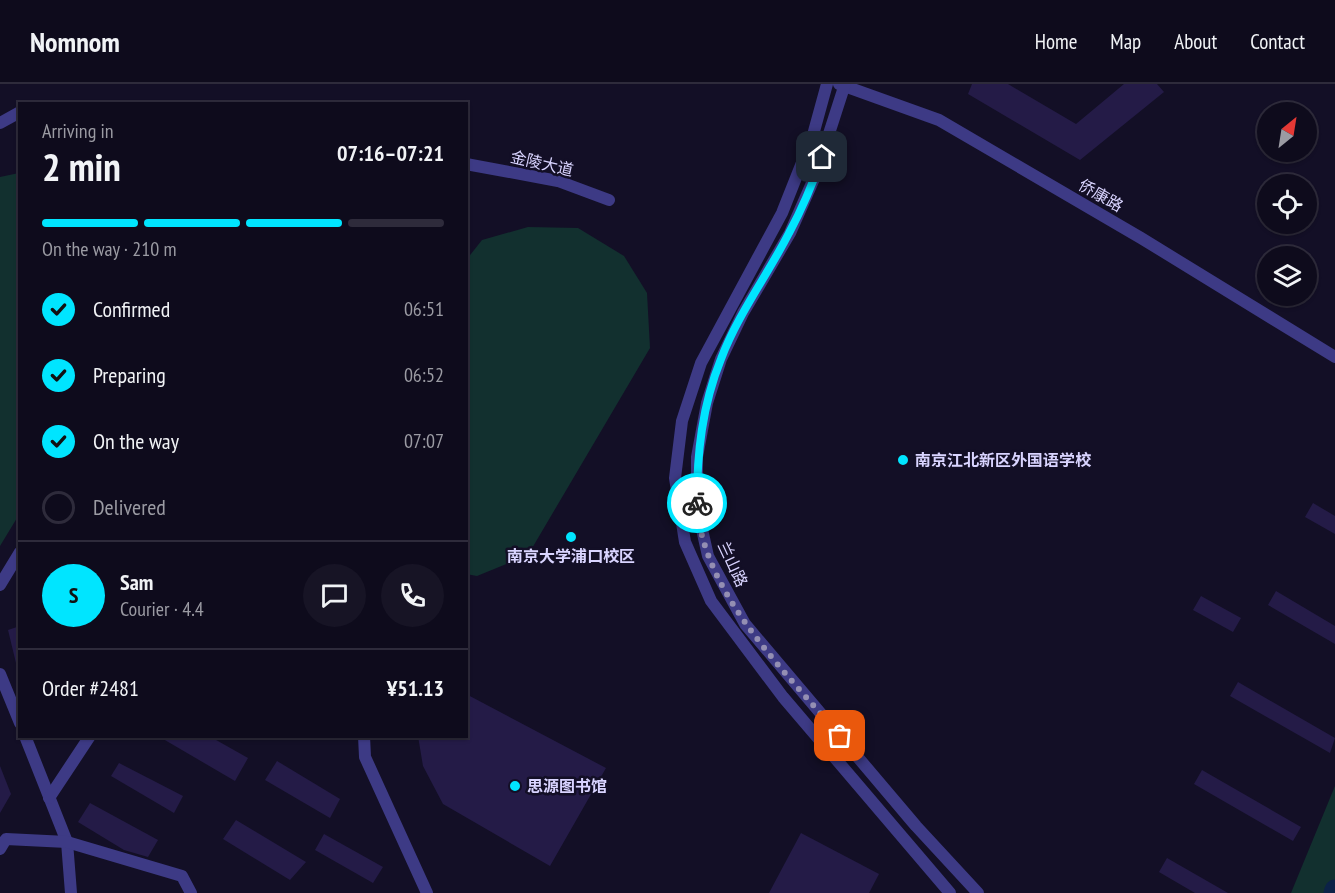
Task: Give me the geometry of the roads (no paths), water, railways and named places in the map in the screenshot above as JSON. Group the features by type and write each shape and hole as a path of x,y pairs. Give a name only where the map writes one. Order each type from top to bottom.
{"street":[{"path":"826,84 813,135 782,213 701,363 682,422 675,478 685,542 711,601 776,688 950,893"},
{"name":"侨康路","path":"843,85 939,120 1141,238 1335,357"},
{"name":"兰山路","path":"843,85 816,174 794,223 721,359 707,403 697,457 697,507 708,556 745,624 916,826 978,893"},
{"path":"0,123 18,113"},
{"name":"金陵大道","path":"468,164 558,181 609,200"},
{"path":"0,585 18,555"},
{"path":"0,674 18,718"},
{"path":"26,738 67,842 71,893"},
{"path":"49,798 89,738"},
{"path":"364,738 365,757 427,893"},
{"path":"0,849 6,839 67,842 182,876 191,893"}],"place":[{"name":"南京江北新区外国语学校","path":"903,460"},
{"name":"南京大学浦口校区","path":"571,537"},
{"name":"思源图书馆","path":"515,786"}]}
